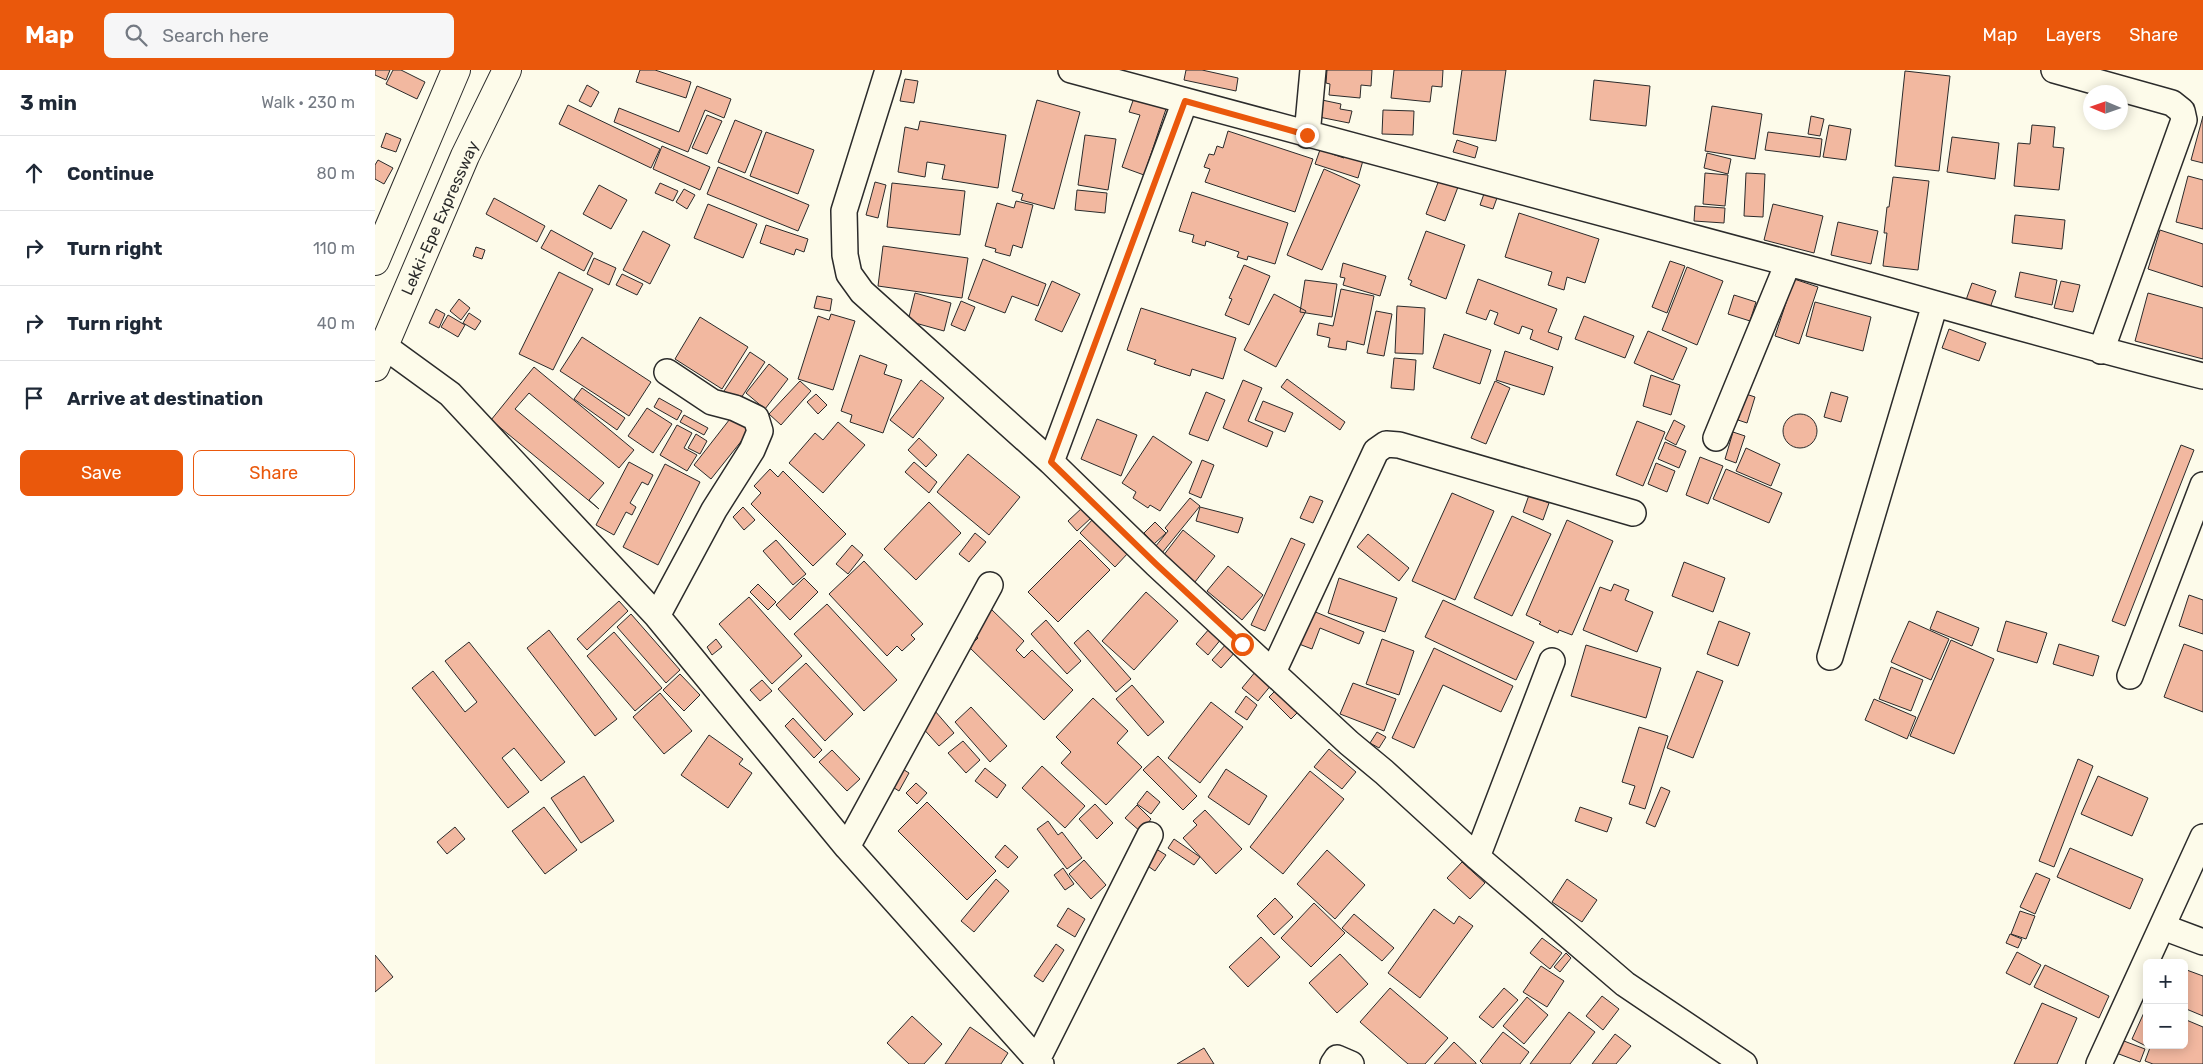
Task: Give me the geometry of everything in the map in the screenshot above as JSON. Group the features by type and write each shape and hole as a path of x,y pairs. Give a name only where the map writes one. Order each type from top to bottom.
{"highway":[{"path":"375,261 457,70"},
{"name":"Lekki-Epe Expressway","path":"380,357 465,156 507,70"}],"street":[{"path":"888,70 844,211 845,255 849,274 862,292 1051,462 1156,564 1349,743 1384,772 1477,857 1625,984 1744,1064"},
{"path":"1071,70 1307,135 1788,262 2101,351 2203,376"},
{"path":"1307,135 1313,70"},
{"path":"2054,70 2172,103 2182,111 2184,120 2101,351"},
{"path":"1051,462 1185,101"},
{"path":"1716,438 1788,262"},
{"path":"1830,657 1935,304"},
{"path":"380,357 450,394 657,616 847,847 1039,1062 1150,834"},
{"path":"657,616 714,510 752,450 760,431 756,418 735,408 712,402 667,372"},
{"path":"1273,672 1376,451 1386,444 1399,445 1633,514"},
{"path":"2130,676 2193,540 2203,485"},
{"path":"847,847 990,585"},
{"path":"1477,857 1552,661"},
{"path":"2099,1064 2203,837"},
{"path":"2163,927 2203,942"},
{"path":"1333,1064 1337,1058 1351,1064"}],"building":[{"path":"375,70 390,70 386,80 375,75"},
{"path":"393,70 401,70 425,82 417,99 386,84"},
{"path":"640,70 655,70 691,82 686,98 636,82"},
{"path":"1186,70 1202,70 1238,78 1236,91 1184,80"},
{"path":"1327,70 1372,70 1371,86 1361,85 1360,98 1329,95 1330,84 1326,83"},
{"path":"1394,70 1443,70 1442,87 1432,86 1430,102 1391,98"},
{"path":"1462,70 1506,70 1496,141 1453,134"},
{"path":"1905,71 1950,76 1939,171 1895,166"},
{"path":"905,79 918,81 914,103 900,101"},
{"path":"1594,80 1650,86 1646,126 1590,120"},
{"path":"587,85 599,92 591,107 579,101"},
{"path":"697,86 731,99 724,118 705,110 688,152 614,122 619,108 679,132"},
{"path":"1136,92 1168,103 1144,175 1122,167 1140,115 1129,112"},
{"path":"1037,100 1080,112 1054,209 1021,200 1023,194 1012,191"},
{"path":"1322,100 1341,104 1340,109 1352,111 1349,123 1319,117"},
{"path":"568,105 660,149 651,168 559,124"},
{"path":"1712,106 1762,114 1755,159 1705,151"},
{"path":"1383,110 1414,111 1413,135 1382,134"},
{"path":"707,115 722,121 707,154 692,148"},
{"path":"1811,116 1824,119 1820,136 1808,134"},
{"path":"2203,116 2203,163 2191,160"},
{"path":"735,120 762,131 745,173 718,162"},
{"path":"920,121 1006,135 998,188 942,179 945,165 927,162 925,177 898,172 905,127 918,130"},
{"path":"1829,125 1851,129 1846,160 1823,157"},
{"path":"2032,125 2055,127 2053,147 2064,148 2059,190 2014,186 2018,143 2030,144"},
{"path":"1228,131 1313,159 1295,212 1205,182 1210,169 1204,167 1209,154 1214,155 1217,146 1223,148"},
{"path":"766,132 814,150 798,194 750,176"},
{"path":"1768,132 1822,139 1820,157 1765,150"},
{"path":"386,133 401,139 396,152 381,147"},
{"path":"1085,135 1116,139 1108,190 1078,185"},
{"path":"1952,137 1999,143 1995,179 1947,172"},
{"path":"1457,140 1478,147 1475,158 1453,152"},
{"path":"1322,144 1334,147 1332,154 1344,158 1346,151 1364,157 1358,178 1315,164"},
{"path":"662,146 710,167 700,190 653,169"},
{"path":"1707,153 1731,159 1728,174 1704,168"},
{"path":"378,160 393,168 384,184 375,179 375,165"},
{"path":"718,167 809,205 798,231 707,194"},
{"path":"1324,169 1360,185 1322,270 1287,255"},
{"path":"1705,173 1728,175 1725,206 1703,204"},
{"path":"1746,173 1765,174 1763,217 1744,216"},
{"path":"2188,176 2203,180 2203,229 2176,222"},
{"path":"1893,177 1929,181 1918,270 1883,266 1887,233 1884,233"},
{"path":"1439,180 1458,187 1445,221 1426,214"},
{"path":"875,182 886,185 878,218 866,215"},
{"path":"660,183 678,191 673,201 655,193"},
{"path":"892,183 965,191 960,235 887,227"},
{"path":"599,185 627,200 611,229 583,214"},
{"path":"684,189 695,195 687,209 676,202"},
{"path":"1077,190 1107,193 1105,213 1075,210"},
{"path":"1485,191 1498,195 1493,209 1480,205"},
{"path":"1192,192 1288,223 1275,264 1248,256 1247,260 1237,257 1239,252 1206,241 1205,246 1192,242 1194,235 1179,231"},
{"path":"494,198 545,226 537,242 486,214"},
{"path":"1016,201 1033,205 1022,248 1013,245 1010,256 995,252 996,249 985,246 997,203 1014,208"},
{"path":"708,204 757,224 743,258 694,238"},
{"path":"1773,204 1823,216 1814,253 1764,240"},
{"path":"1695,206 1725,208 1724,223 1694,221"},
{"path":"1519,213 1599,239 1585,283 1567,277 1564,290 1548,285 1552,272 1505,257"},
{"path":"2015,215 2065,220 2062,249 2012,243"},
{"path":"1838,222 1878,231 1871,264 1831,255"},
{"path":"766,225 808,239 804,252 796,249 794,255 760,243"},
{"path":"551,230 593,253 584,271 541,248"},
{"path":"2160,230 2203,244 2203,287 2148,269"},
{"path":"643,231 670,245 650,284 623,270"},
{"path":"1426,231 1465,245 1446,299 1410,285 1412,281 1408,279"},
{"path":"883,246 968,258 962,298 878,286"},
{"path":"476,247 485,250 482,259 473,256"},
{"path":"594,258 616,268 609,285 587,274"},
{"path":"983,259 1046,284 1038,306 1012,296 1005,313 968,299"},
{"path":"1670,261 1685,266 1667,313 1652,307"},
{"path":"1343,263 1386,276 1380,296 1343,285 1345,278 1340,277"},
{"path":"1244,265 1270,276 1249,325 1225,315 1232,299 1229,298"},
{"path":"1687,267 1723,281 1697,345 1662,330"},
{"path":"559,272 593,289 553,370 519,354"},
{"path":"2020,272 2057,280 2052,305 2015,297"},
{"path":"622,274 643,284 637,295 616,285"},
{"path":"1478,279 1557,309 1548,332 1562,337 1558,350 1530,339 1533,330 1522,326 1519,334 1494,324 1498,313 1490,310 1486,320 1466,313"},
{"path":"1794,279 1818,287 1799,344 1775,336"},
{"path":"1305,280 1337,284 1332,317 1300,312"},
{"path":"1052,281 1080,294 1062,332 1035,320"},
{"path":"2061,281 2080,285 2073,312 2054,308"},
{"path":"1972,283 1996,291 1990,308 1966,300"},
{"path":"1341,289 1374,296 1364,345 1347,341 1346,350 1328,347 1330,338 1317,335 1319,323 1333,326"},
{"path":"915,293 951,303 944,331 908,321"},
{"path":"2148,293 2203,308 2203,359 2135,341"},
{"path":"1274,294 1306,311 1276,367 1244,350"},
{"path":"1734,295 1756,302 1750,321 1728,314"},
{"path":"817,296 832,299 830,311 814,308"},
{"path":"459,299 470,308 461,320 450,311"},
{"path":"961,301 975,307 965,331 951,325"},
{"path":"1815,302 1871,317 1863,351 1806,336"},
{"path":"1397,306 1425,308 1423,354 1395,353"},
{"path":"1141,308 1236,338 1223,379 1192,369 1190,376 1154,364 1156,360 1127,350"},
{"path":"436,309 445,314 439,328 429,323"},
{"path":"1376,311 1392,314 1384,356 1367,353"},
{"path":"469,313 481,321 475,330 463,323"},
{"path":"831,314 855,321 833,390 798,379 818,316 829,320"},
{"path":"448,315 465,325 458,337 441,327"},
{"path":"1584,316 1634,336 1625,358 1575,339"},
{"path":"700,317 748,347 722,389 675,359"},
{"path":"1949,329 1986,343 1979,361 1942,348"},
{"path":"1648,331 1687,348 1673,380 1634,363"},
{"path":"1444,334 1491,350 1480,384 1433,368"},
{"path":"582,337 651,382 629,416 560,371"},
{"path":"1505,351 1553,367 1544,395 1496,380"},
{"path":"750,352 765,362 739,401 724,391"},
{"path":"860,355 887,365 884,374 902,380 883,433 850,422 852,415 841,411"},
{"path":"1394,358 1416,360 1414,390 1391,388"},
{"path":"769,364 788,379 765,409 746,393"},
{"path":"534,367 634,450 619,468 529,393 515,409 604,483 589,500 599,509 491,420"},
{"path":"1651,375 1680,385 1671,415 1643,406"},
{"path":"1287,379 1345,422 1340,430 1281,387"},
{"path":"921,380 944,398 913,438 890,420"},
{"path":"1243,380 1262,388 1248,421 1273,432 1267,447 1223,428"},
{"path":"800,381 811,391 781,425 769,414"},
{"path":"1495,381 1510,388 1486,444 1471,438"},
{"path":"582,388 625,418 617,430 574,399"},
{"path":"1206,392 1225,400 1208,441 1189,434"},
{"path":"1831,392 1848,397 1841,422 1824,417"},
{"path":"816,394 827,405 818,414 807,402"},
{"path":"1746,394 1755,397 1747,423 1738,420"},
{"path":"659,398 682,411 677,420 654,407"},
{"path":"1263,401 1293,413 1285,432 1255,420"},
{"path":"647,408 672,424 653,453 628,436"},
{"path":"1800,414 1807,415 1812,419 1816,424 1816,438 1812,443 1807,447 1800,448 1793,447 1788,443 1784,438 1783,431 1784,424 1788,419 1793,415"},
{"path":"684,415 708,428 704,435 680,422"},
{"path":"733,415 751,429 711,479 694,465"},
{"path":"1097,419 1137,435 1121,476 1081,459"},
{"path":"1674,420 1685,426 1676,445 1665,439"},
{"path":"1637,421 1665,432 1643,486 1616,475"},
{"path":"838,422 865,445 823,493 789,463 815,433 823,440"},
{"path":"677,425 692,433 684,448 697,455 687,471 660,455"},
{"path":"1733,432 1745,436 1736,463 1725,459"},
{"path":"696,434 707,441 700,454 688,448"},
{"path":"1153,436 1192,462 1160,511 1150,505 1148,508 1133,498 1136,492 1122,483"},
{"path":"919,438 937,455 926,467 908,450"},
{"path":"1665,442 1686,451 1679,468 1658,459"},
{"path":"2181,445 2194,450 2125,626 2112,621"},
{"path":"1746,448 1780,464 1771,486 1736,471"},
{"path":"968,454 1020,497 989,535 937,492"},
{"path":"1700,457 1723,466 1708,504 1686,495"},
{"path":"1202,460 1214,465 1201,498 1189,493"},
{"path":"629,462 653,475 648,485 642,482 630,503 636,507 632,515 626,512 614,535 596,525"},
{"path":"914,462 937,482 929,493 905,472"},
{"path":"1656,463 1675,471 1667,492 1648,484"},
{"path":"665,464 700,482 658,565 623,547"},
{"path":"770,469 778,477 783,471 846,534 813,566 751,504 761,493 754,486"},
{"path":"1726,469 1782,493 1769,523 1713,499"},
{"path":"1452,493 1494,511 1455,600 1412,581"},
{"path":"1529,495 1549,503 1543,520 1523,512"},
{"path":"1310,496 1323,501 1313,523 1300,518"},
{"path":"1190,498 1200,506 1162,553 1155,547 1168,531 1165,528"},
{"path":"929,502 961,533 916,580 884,549"},
{"path":"743,507 755,520 744,530 733,517"},
{"path":"1083,507 1092,517 1077,531 1068,521"},
{"path":"1200,507 1243,518 1238,533 1196,521"},
{"path":"1512,516 1551,534 1512,616 1474,598"},
{"path":"1094,518 1129,552 1115,567 1080,533"},
{"path":"1567,520 1613,541 1572,635 1559,630 1558,633 1526,615"},
{"path":"1155,522 1166,533 1154,544 1144,533"},
{"path":"1183,530 1215,556 1195,582 1163,556"},
{"path":"975,533 986,542 969,562 959,554"},
{"path":"1368,534 1409,568 1399,581 1357,547"},
{"path":"1291,538 1305,544 1265,631 1251,625"},
{"path":"776,540 806,574 793,585 763,551"},
{"path":"1080,540 1110,570 1058,622 1028,592"},
{"path":"852,545 863,555 848,574 836,564"},
{"path":"864,561 923,624 911,635 915,639 902,651 897,646 887,656 829,594"},
{"path":"1684,562 1725,578 1713,612 1672,596"},
{"path":"1228,566 1263,595 1242,620 1207,591"},
{"path":"804,578 818,592 790,620 776,605"},
{"path":"1339,578 1397,598 1385,632 1328,613"},
{"path":"758,584 776,602 768,610 750,592"},
{"path":"1614,584 1629,590 1625,600 1653,612 1637,652 1583,630 1600,587 1611,591"},
{"path":"1146,592 1178,621 1134,670 1102,641"},
{"path":"2189,595 2203,600 2203,634 2179,626"},
{"path":"749,597 802,656 772,684 719,624"},
{"path":"1443,600 1534,642 1516,680 1425,637"},
{"path":"619,601 628,611 587,650 577,639"},
{"path":"827,604 897,680 864,711 794,634"},
{"path":"991,609 1024,641 1016,650 1024,658 1032,650 1073,690 1044,720 969,647 978,638 970,630"},
{"path":"1313,611 1364,632 1359,644 1320,628 1312,649 1299,644"},
{"path":"1937,611 1979,628 1972,646 1930,629"},
{"path":"631,614 680,670 666,683 617,627"},
{"path":"1046,620 1081,661 1067,674 1031,634"},
{"path":"1719,621 1750,633 1738,666 1707,654"},
{"path":"1909,621 1949,639 1931,680 1891,662"},
{"path":"2006,621 2047,633 2037,663 1997,651"},
{"path":"1210,628 1222,638 1208,655 1196,644"},
{"path":"549,630 617,719 595,736 527,648"},
{"path":"1088,630 1131,679 1116,692 1074,643"},
{"path":"614,632 662,688 635,711 587,656"},
{"path":"716,639 722,647 712,655 707,647"},
{"path":"1382,639 1414,651 1399,695 1366,684"},
{"path":"1951,640 1994,659 1954,754 1910,736"},
{"path":"469,642 565,762 541,781 514,748 502,758 529,792 508,808 412,688 433,671 465,712 477,702 445,661"},
{"path":"1227,643 1236,651 1221,668 1212,660"},
{"path":"2059,644 2099,656 2093,676 2053,664"},
{"path":"2184,644 2203,651 2203,712 2164,697"},
{"path":"1586,645 1661,668 1646,718 1571,696"},
{"path":"1434,648 1513,686 1501,712 1443,685 1414,748 1392,738"},
{"path":"806,663 853,714 825,741 778,689"},
{"path":"1891,667 1923,680 1911,711 1879,699"},
{"path":"1256,671 1272,684 1258,701 1242,688"},
{"path":"1697,671 1723,681 1693,758 1667,748"},
{"path":"680,674 700,695 684,711 663,690"},
{"path":"762,680 772,691 760,701 750,690"},
{"path":"1353,683 1396,699 1384,731 1340,714"},
{"path":"1132,685 1164,722 1148,736 1116,699"},
{"path":"1278,688 1300,710 1291,719 1269,697"},
{"path":"660,693 692,731 664,754 633,717"},
{"path":"1246,696 1257,705 1247,720 1235,712"},
{"path":"1093,698 1128,731 1117,743 1142,767 1106,805 1061,763 1071,752 1056,737"},
{"path":"1874,699 1916,717 1907,739 1865,720"},
{"path":"1211,702 1243,727 1200,783 1168,758"},
{"path":"971,707 1007,746 990,762 955,722"},
{"path":"935,711 954,733 939,746 920,725"},
{"path":"793,718 822,750 814,758 785,726"},
{"path":"1639,727 1668,736 1645,809 1629,804 1635,786 1622,782"},
{"path":"1377,732 1386,737 1379,748 1370,743"},
{"path":"709,735 743,759 739,764 752,773 728,808 681,775"},
{"path":"963,741 980,760 966,773 948,753"},
{"path":"1329,749 1356,772 1342,789 1314,767"},
{"path":"832,750 860,779 847,791 819,762"},
{"path":"1158,756 1197,796 1183,810 1143,770"},
{"path":"2078,759 2093,766 2054,867 2039,861"},
{"path":"1042,766 1085,806 1065,828 1022,788"},
{"path":"901,768 909,773 899,791 891,786"},
{"path":"985,768 1006,785 997,798 975,781"},
{"path":"1226,769 1267,796 1249,825 1208,797"},
{"path":"1310,771 1344,799 1283,874 1250,847"},
{"path":"584,776 614,821 581,843 551,798"},
{"path":"2098,776 2148,798 2132,836 2081,814"},
{"path":"916,783 927,793 917,804 906,793"},
{"path":"1661,787 1670,791 1655,827 1646,823"},
{"path":"1147,791 1160,802 1151,814 1137,804"},
{"path":"927,802 996,871 967,900 898,831"},
{"path":"1095,804 1113,823 1097,839 1079,819"},
{"path":"1137,805 1151,819 1141,832 1125,818"},
{"path":"544,807 577,850 545,874 512,831"},
{"path":"1580,807 1612,818 1607,832 1575,821"},
{"path":"1205,810 1242,849 1216,874 1183,838 1197,825 1193,821"},
{"path":"1048,821 1058,835 1062,832 1082,858 1067,869 1037,829"},
{"path":"455,827 465,839 447,854 437,842"},
{"path":"1174,839 1200,857 1194,865 1168,848"},
{"path":"1005,845 1018,857 1008,868 995,857"},
{"path":"1153,847 1166,855 1155,871 1142,862"},
{"path":"2070,848 2143,879 2130,909 2057,877"},
{"path":"1327,850 1365,885 1335,919 1297,884"},
{"path":"1084,860 1106,885 1091,899 1069,874"},
{"path":"1462,862 1485,883 1470,899 1447,878"},
{"path":"1063,868 1074,884 1065,890 1054,875"},
{"path":"2036,873 2050,879 2035,914 2020,907"},
{"path":"996,879 1009,891 974,932 961,921"},
{"path":"1567,879 1597,900 1582,922 1552,902"},
{"path":"1275,898 1293,917 1274,935 1257,916"},
{"path":"1314,903 1345,933 1311,967 1281,938"},
{"path":"1068,908 1085,919 1075,937 1057,926"},
{"path":"1434,909 1454,924 1459,916 1473,926 1420,998 1388,973"},
{"path":"2020,911 2035,916 2026,939 2011,934"},
{"path":"1354,914 1394,948 1382,961 1342,928"},
{"path":"2010,934 2022,939 2018,948 2006,943"},
{"path":"1261,937 1280,957 1248,987 1229,967"},
{"path":"1542,938 1562,953 1550,969 1530,953"},
{"path":"1056,944 1064,950 1043,982 1034,976"},
{"path":"2017,952 2041,965 2030,985 2006,973"},
{"path":"1566,953 1571,958 1560,972 1554,967"},
{"path":"1340,954 1368,984 1337,1013 1309,983"},
{"path":"375,955 393,977 375,992"},
{"path":"2045,965 2109,996 2099,1018 2034,987"},
{"path":"1541,966 1564,981 1547,1007 1523,992"},
{"path":"2188,970 2203,976 2203,1016 2188,1010"},
{"path":"1390,988 1448,1038 1425,1064 1408,1064 1360,1022"},
{"path":"1504,988 1518,1000 1493,1028 1479,1017"},
{"path":"1602,996 1619,1009 1603,1030 1586,1016"},
{"path":"1527,997 1548,1015 1524,1044 1503,1026"},
{"path":"2042,1003 2077,1018 2057,1064 2014,1064"},
{"path":"1569,1012 1595,1032 1570,1064 1530,1064"},
{"path":"2143,1015 2143,1044 2132,1039"},
{"path":"912,1016 942,1044 924,1064 909,1064 887,1043"},
{"path":"2188,1021 2203,1027 2203,1064 2153,1064 2145,1061 2150,1049 2188,1049"},
{"path":"970,1027 1008,1053 1001,1064 945,1064"},
{"path":"1503,1032 1529,1052 1520,1064 1483,1064 1480,1061"},
{"path":"1615,1034 1631,1046 1616,1064 1592,1064"},
{"path":"2116,1038 2145,1049 2140,1062 2111,1051"},
{"path":"1454,1042 1476,1063 1476,1064 1434,1064"},
{"path":"1204,1048 1214,1064 1177,1064"}],"route":[{"path":"1242,644 1051,462 1185,101 1307,135"}]}
